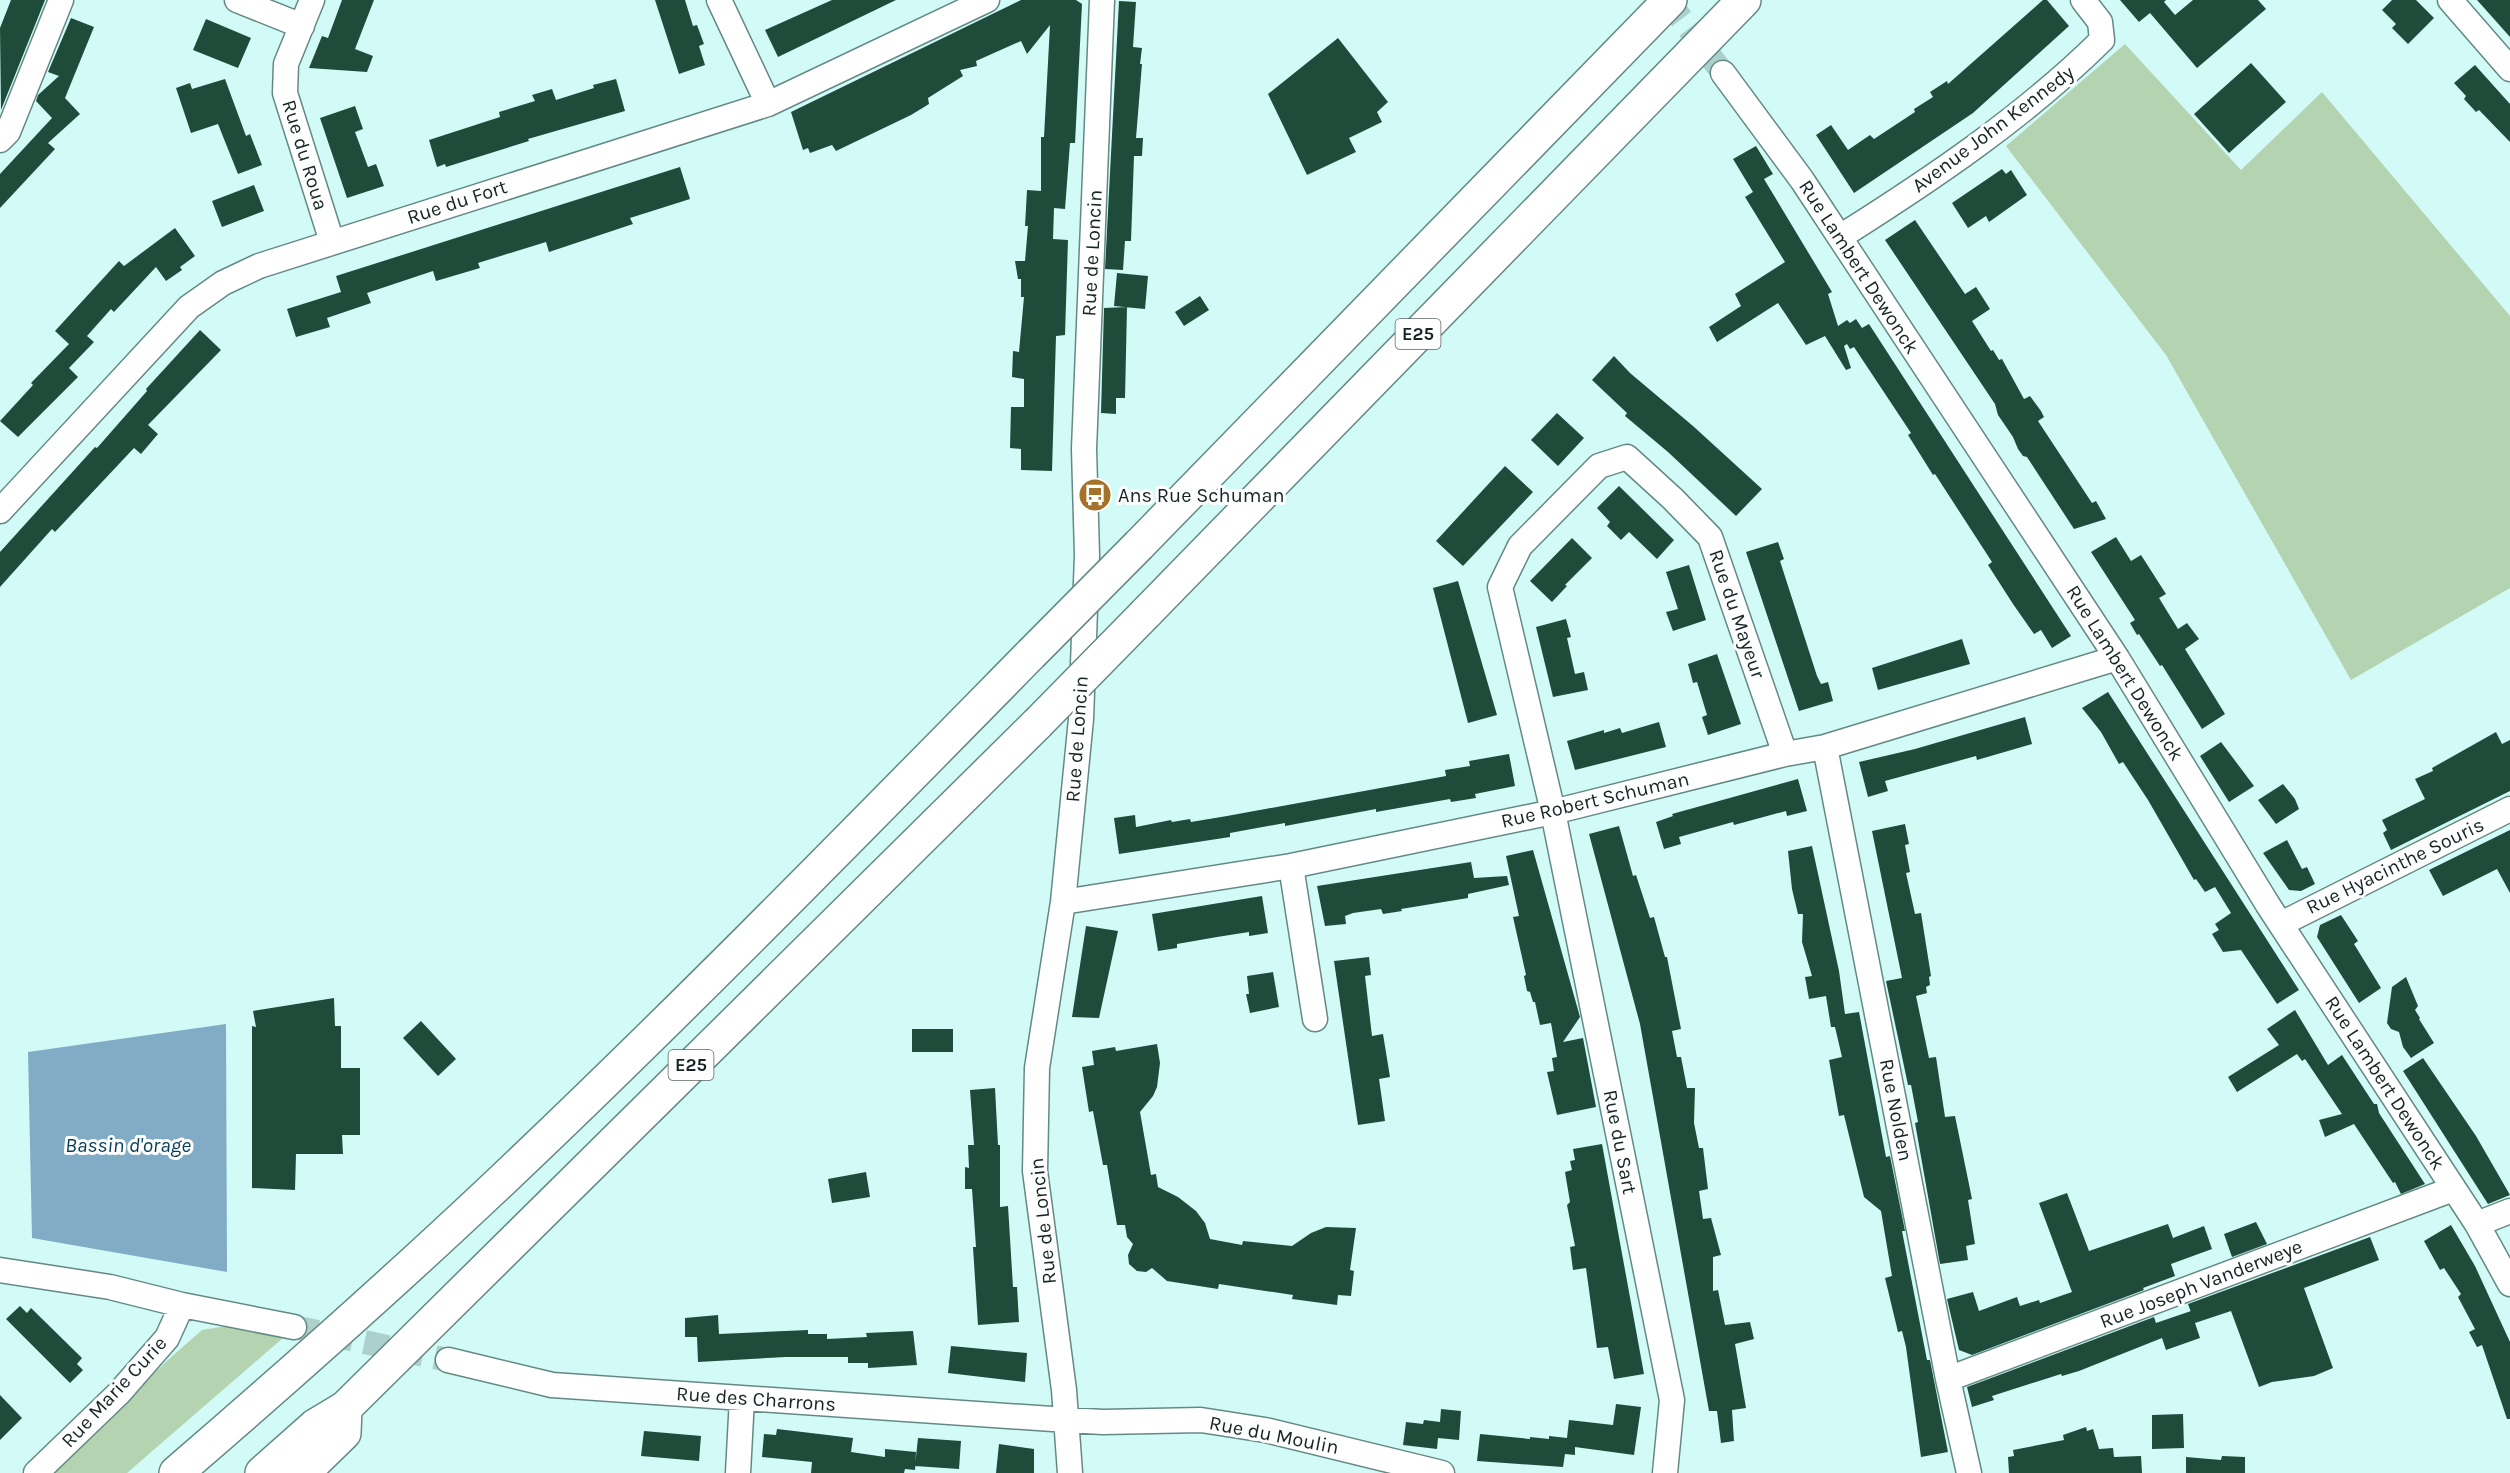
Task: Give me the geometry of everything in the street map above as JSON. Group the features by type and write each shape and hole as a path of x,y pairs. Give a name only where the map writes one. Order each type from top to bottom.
{"highway":[{"name":"E25","path":"176,1473 255,1405 495,1188 816,873 1670,0"},
{"name":"E25","path":"345,1408 1038,723 1744,0"},
{"path":"262,1473 315,1426 345,1408"},
{"path":"303,1473 344,1433 345,1408"}],"street":[{"path":"0,140 8,132 61,0"},
{"path":"237,0 302,26"},
{"name":"Rue du Roua","path":"312,0 286,64 285,93 332,242"},
{"path":"719,0 768,104"},
{"name":"Rue du Fort","path":"0,511 189,307 223,283 259,266 332,242 768,104 987,0"},
{"name":"Rue de Loncin","path":"1070,1473 1067,1420 1035,1171 1037,1068 1063,902 1081,719 1087,555 1084,449 1102,0"},
{"name":"Avenue John Kennedy","path":"1840,237 1904,197 1991,136 2077,65 2102,40 2100,22 2083,0"},
{"path":"2450,0 2510,69"},
{"name":"Rue Lambert Dewonck","path":"1723,73 1802,180 2117,658 2281,924 2477,1224 2510,1284"},
{"name":"Rue du Mayeur","path":"1553,812 1500,587 1520,546 1599,466 1627,457 1710,537 1785,754"},
{"name":"Rue Robert Schuman","path":"1063,902 1291,866 1553,812 1785,754 1826,747 2117,658"},
{"name":"Rue Nolden","path":"1826,747 1948,1379 1969,1473"},
{"name":"Rue Hyacinthe Souris","path":"2281,924 2510,809"},
{"name":"Rue du Sart","path":"1553,812 1672,1400 1665,1473"},
{"path":"1291,866 1316,1019"},
{"name":"Rue Joseph Vanderweye","path":"1948,1379 2453,1189"},
{"path":"2477,1224 2510,1211"},
{"path":"0,1270 110,1287 182,1305 294,1327"},
{"name":"Rue Marie Curie","path":"36,1473 119,1393 167,1338 182,1305"},
{"name":"Rue des Charrons","path":"448,1360 552,1385 1067,1420"},
{"path":"738,1473 742,1398"},
{"name":"Rue du Moulin","path":"1067,1420 1103,1422 1201,1420 1265,1430 1442,1473"}],"green space":[{"path":"2125,44 2241,170 2322,92 2510,316 2510,588 2351,680 2166,355 2006,146"},
{"path":"227,1326 283,1338 127,1473 50,1473 202,1330"}],"water":[{"name":"Bassin d'orage","path":"226,1024 227,1272 32,1238 28,1052"}],"building":[{"path":"11,0 45,0 1,110 0,28"},
{"path":"342,0 374,0 355,49 373,56 367,72 309,68 322,36 328,38"},
{"path":"655,0 685,0 693,26 697,25 704,44 699,46 705,65 679,74"},
{"path":"832,0 896,0 778,57 765,30"},
{"path":"1021,0 1076,0 1082,4 1075,143 1070,143 1065,209 1054,208 1053,239 1068,240 1065,335 1056,336 1052,471 1021,470 1021,449 1010,448 1011,407 1024,407 1024,379 1012,377 1013,351 1019,352 1024,297 1021,297 1021,279 1018,279 1015,261 1025,261 1028,226 1025,226 1027,190 1041,191 1041,137 1044,137 1050,25 1027,54 1021,41 976,61 977,66 960,70 963,76 928,98 929,104 836,151 832,145 810,153 808,148 803,150 791,112"},
{"path":"2043,0 2047,0 2069,26 1973,113 1854,193 1816,135 1831,125 1848,150 1870,135 1874,139 1915,112 1914,109 1933,97 1930,92 1947,81 1948,84"},
{"path":"2120,0 2166,0 2164,2 2175,15 2193,0 2258,0 2266,9 2197,68 2150,13 2139,22"},
{"path":"2392,0 2416,0 2434,18 2408,44 2392,28 2396,24 2382,10"},
{"path":"2477,0 2510,0 2510,37 2494,19"},
{"path":"1119,1 1136,2 1133,47 1142,48 1136,138 1143,138 1142,156 1134,156 1131,241 1125,241 1123,270 1105,269"},
{"path":"71,18 94,27 65,98 80,114 48,143 55,149 0,208 0,174 52,118 36,101 38,95 59,76 48,72"},
{"path":"206,19 251,38 238,68 193,50"},
{"path":"1338,38 1388,102 1377,112 1382,122 1349,138 1356,152 1307,175 1268,94"},
{"path":"2251,63 2286,102 2229,153 2194,114"},
{"path":"2475,65 2510,104 2510,142 2479,110 2476,112 2454,83"},
{"path":"225,79 246,136 250,134 262,165 238,174 218,124 191,133 176,88 190,83 192,89"},
{"path":"616,79 625,111 528,139 529,141 446,167 445,164 437,167 429,140 500,117 499,112 535,101 532,95 552,89 556,100 594,88 593,85"},
{"path":"355,106 363,129 355,132 368,167 376,164 384,186 347,198 320,118"},
{"path":"1756,146 1773,174 1764,179 1832,292 1828,294 1838,326 1847,320 1850,323 1856,319 1862,328 1869,324 2071,636 2052,648 2041,630 2034,634 2013,604 1988,565 1992,562 1935,474 1933,475 1908,435 1911,433 1854,347 1850,349 1847,344 1844,346 1851,368 1846,370 1825,336 1806,345 1778,303 1717,342 1709,327 1741,306 1735,294 1785,262 1745,197 1753,192 1733,159"},
{"path":"680,167 690,199 630,218 633,224 549,252 546,242 478,263 480,268 436,281 433,271 367,293 371,303 327,318 330,327 296,337 287,309 341,292 336,276"},
{"path":"2002,169 2006,174 2011,170 2027,195 1989,222 1986,216 1968,228 1952,203"},
{"path":"254,185 264,211 222,227 212,201"},
{"path":"1915,220 1965,294 1976,287 1990,309 1972,321 1991,351 1993,350 1999,360 2002,359 2024,399 2030,396 2041,411 2044,417 2038,421 2092,503 2096,501 2106,519 2074,529 2027,457 2023,456 2018,449 1998,415 1995,404 1885,240"},
{"path":"175,228 195,256 180,267 182,270 166,281 156,267 114,312 111,309 87,336 94,342 69,368 78,377 18,437 0,421 33,385 31,383 69,344 55,331 119,261 124,266"},
{"path":"1117,273 1148,276 1145,309 1114,306"},
{"path":"1200,296 1209,310 1184,326 1175,312"},
{"path":"1127,307 1125,398 1116,398 1116,414 1101,413 1104,308"},
{"path":"200,330 221,350 148,425 158,434 141,454 134,448 55,532 52,529 0,587 0,552 95,447 97,448 147,391 146,389"},
{"path":"1614,356 1630,373 1762,489 1736,516 1668,452 1625,416 1627,413 1592,380"},
{"path":"1557,413 1584,438 1558,466 1531,440"},
{"path":"1505,466 1533,492 1463,566 1436,541"},
{"path":"1619,486 1674,540 1657,559 1629,532 1621,540 1607,526 1610,522 1597,508"},
{"path":"2116,537 2131,561 2141,555 2166,594 2159,598 2178,629 2187,623 2199,639 2185,649 2225,714 2202,729 2162,665 2160,666 2139,634 2137,635 2130,623 2135,620 2091,552"},
{"path":"1572,538 1592,558 1565,585 1567,586 1552,602 1530,581"},
{"path":"1778,542 1784,559 1780,561 1817,676 1821,684 1828,682 1833,701 1799,711 1746,552"},
{"path":"1689,565 1706,620 1673,631 1666,612 1678,609 1666,572"},
{"path":"1458,581 1497,715 1468,723 1433,588"},
{"path":"1566,619 1571,637 1567,638 1575,674 1584,672 1588,690 1553,697 1536,627"},
{"path":"1962,639 1970,664 1878,690 1872,668"},
{"path":"1717,654 1741,724 1708,735 1702,717 1707,715 1697,682 1693,683 1688,664"},
{"path":"2108,692 2299,990 2277,1004 2241,950 2223,952 2212,934 2219,930 2215,924 2231,913 2215,887 2205,892 2196,879 2194,880 2148,800 2123,762 2119,764 2101,732 2082,708"},
{"path":"2025,717 2032,744 1977,760 1976,756 1885,781 1888,791 1868,797 1859,762 1915,749"},
{"path":"1659,722 1666,747 1575,770 1567,741 1604,730 1604,733 1620,728 1622,733"},
{"path":"2496,732 2502,744 2510,740 2510,791 2391,850 2383,833 2387,830 2382,820 2425,799 2415,779 2433,771 2432,768"},
{"path":"2221,742 2254,786 2229,802 2200,756"},
{"path":"1509,754 1515,786 1475,794 1476,798 1451,802 1450,799 1376,812 1376,809 1285,826 1285,823 1230,833 1230,837 1119,854 1114,818 1135,815 1136,827 1171,820 1172,822 1190,819 1191,822 1446,776 1445,770 1470,766 1469,761"},
{"path":"1798,779 1807,811 1787,816 1786,811 1734,825 1733,822 1679,837 1681,844 1664,849 1656,822 1673,816 1672,814"},
{"path":"2283,784 2295,799 2299,809 2276,824 2258,800"},
{"path":"1905,824 1909,844 1905,845 1910,872 1906,873 1915,914 1921,913 1931,976 1929,977 1930,985 1926,987 1927,993 1916,996 1929,1058 1936,1057 1945,1117 1955,1116 1972,1199 1968,1200 1975,1244 1966,1246 1968,1260 1940,1264 1915,1123 1918,1122 1911,1085 1908,1085 1886,981 1902,978 1872,831"},
{"path":"1619,826 1633,876 1636,875 1650,918 1654,917 1665,957 1667,957 1681,1029 1672,1031 1677,1057 1681,1057 1687,1088 1695,1088 1694,1123 1699,1148 1703,1148 1708,1189 1699,1191 1703,1219 1711,1218 1721,1255 1713,1257 1713,1291 1718,1290 1725,1325 1750,1322 1754,1339 1735,1344 1746,1408 1732,1410 1734,1441 1721,1443 1717,1411 1709,1411 1640,1024 1589,834"},
{"path":"2510,830 2510,893 2497,869 2443,896 2429,870"},
{"path":"2287,840 2302,869 2307,867 2315,884 2301,891 2289,890 2263,853"},
{"path":"1812,846 1839,971 1845,1014 1859,1012 1886,1157 1890,1156 1905,1231 1902,1231 1927,1360 1930,1360 1948,1452 1921,1457 1906,1347 1902,1331 1898,1332 1885,1278 1892,1276 1881,1211 1864,1197 1844,1115 1839,1116 1829,1060 1842,1057 1835,1027 1831,1027 1826,996 1809,999 1805,977 1812,976 1802,942 1803,914 1798,914 1792,889 1788,851"},
{"path":"1533,850 1580,1017 1563,1042 1583,1038 1596,1107 1557,1115 1547,1072 1554,1071 1552,1058 1557,1057 1551,1023 1540,1025 1535,1002 1530,992 1527,991 1524,976 1526,975 1513,917 1519,916 1506,856"},
{"path":"1471,862 1474,878 1507,876 1509,885 1468,894 1468,898 1401,909 1402,911 1383,914 1381,909 1353,913 1345,916 1346,924 1325,926 1317,886"},
{"path":"1262,896 1268,933 1249,936 1249,932 1217,937 1177,944 1177,948 1158,951 1152,914"},
{"path":"2341,915 2358,941 2354,944 2381,988 2359,1003 2317,937 2320,925"},
{"path":"1086,926 1118,931 1099,1018 1072,1017"},
{"path":"1369,957 1371,975 1365,976 1372,1036 1383,1034 1390,1077 1379,1079 1385,1121 1358,1125 1334,961"},
{"path":"1273,972 1279,1007 1250,1013 1246,994 1249,994 1247,976"},
{"path":"2406,977 2418,1006 2415,1010 2434,1043 2411,1058 2403,1047 2399,1032 2391,1029 2387,1023 2392,987"},
{"path":"334,998 335,1026 341,1026 341,1068 360,1068 360,1135 342,1135 343,1154 296,1154 295,1190 252,1188 252,1026 256,1027 253,1011"},
{"path":"2295,1010 2328,1065 2342,1055 2374,1104 2377,1104 2379,1113 2425,1184 2401,1194 2354,1124 2325,1137 2319,1120 2342,1114 2305,1059 2302,1061 2297,1054 2237,1092 2228,1077 2279,1045 2267,1029"},
{"path":"421,1021 456,1059 438,1076 403,1038"},
{"path":"912,1029 953,1029 953,1052 912,1052"},
{"path":"1157,1044 1160,1063 1157,1087 1140,1112 1151,1175 1156,1174 1158,1187 1178,1197 1196,1211 1205,1223 1210,1239 1242,1245 1243,1241 1292,1246 1311,1233 1326,1227 1356,1228 1350,1270 1354,1271 1351,1296 1338,1295 1337,1305 1292,1299 1293,1295 1219,1284 1218,1289 1167,1281 1152,1268 1146,1272 1137,1271 1129,1264 1128,1255 1133,1244 1127,1237 1125,1225 1117,1225 1107,1165 1103,1165 1093,1111 1089,1112 1082,1067 1094,1065 1092,1051 1115,1047 1116,1051"},
{"path":"2423,1058 2476,1136 2510,1195 2488,1204 2403,1071"},
{"path":"995,1088 998,1145 1000,1145 1000,1207 1008,1206 1013,1287 1017,1287 1019,1322 978,1325 972,1189 965,1189 965,1167 969,1168 968,1145 974,1145 970,1090"},
{"path":"1602,1144 1644,1374 1614,1379 1608,1347 1597,1348 1586,1268 1573,1270 1570,1247 1575,1246 1567,1205 1570,1202 1565,1172 1572,1170 1570,1161 1575,1160 1573,1149"},
{"path":"866,1172 870,1197 832,1203 828,1179"},
{"path":"2067,1193 2089,1251 2168,1224 2173,1238 2204,1226 2212,1249 2171,1264 2175,1276 2143,1288 2144,1290 1972,1355 1959,1350 1947,1299 1973,1292 1979,1311 2017,1297 2020,1306 2039,1300 2040,1303 2072,1292 2039,1203"},
{"path":"2256,1222 2267,1244 2232,1257 2224,1234"},
{"path":"2451,1225 2475,1266 2510,1342 2510,1419 2507,1419 2482,1345 2477,1347 2469,1332 2475,1329 2458,1297 2461,1294 2444,1268 2440,1270 2424,1241"},
{"path":"2370,1237 2379,1260 2304,1288 2333,1368 2314,1376 2272,1382 2259,1387 2231,1311 2195,1323 2188,1304"},
{"path":"20,1306 27,1313 31,1308 82,1358 77,1364 83,1370 70,1383 6,1319"},
{"path":"2191,1311 2200,1338 2166,1350 2162,1338 2079,1371 2062,1376 2061,1374 1992,1396 1994,1400 1972,1407 1967,1387 2154,1317 2156,1323"},
{"path":"718,1315 719,1334 808,1330 808,1334 827,1334 827,1339 867,1337 866,1333 913,1331 917,1365 868,1368 868,1363 848,1363 848,1357 786,1357 698,1362 697,1337 685,1337 685,1318"},
{"path":"951,1346 1027,1353 1025,1382 948,1373"},
{"path":"0,1395 22,1418 0,1440"},
{"path":"1616,1404 1641,1407 1634,1455 1575,1447 1575,1455 1565,1454 1563,1467 1477,1461 1480,1434 1530,1439 1530,1437 1549,1439 1549,1436 1567,1438 1569,1420 1613,1425"},
{"path":"1441,1409 1461,1411 1459,1440 1438,1438 1437,1449 1403,1445 1406,1422 1423,1424 1424,1420 1440,1422"},
{"path":"2183,1414 2184,1448 2152,1449 2152,1415"},
{"path":"2086,1427 2087,1431 2093,1429 2099,1449 2113,1448 2114,1457 2141,1456 2142,1473 2009,1473 2008,1457 2014,1456 2013,1450 2064,1440 2063,1435"},
{"path":"777,1429 853,1438 851,1452 885,1457 885,1449 916,1452 915,1470 905,1469 904,1473 811,1473 812,1462 762,1457 764,1434 776,1435"},
{"path":"644,1431 701,1436 699,1461 641,1456"},
{"path":"918,1438 961,1441 959,1469 915,1466"},
{"path":"999,1444 1034,1449 1034,1473 996,1473"},
{"path":"2222,1456 2245,1457 2245,1473 2186,1473 2186,1457 2221,1460"}],"tunnel":[{"path":"1667,0 1723,73"},
{"path":"294,1327 448,1360"}],"place":[{"name":"Ans Rue Schuman","path":"1095,495"}]}
